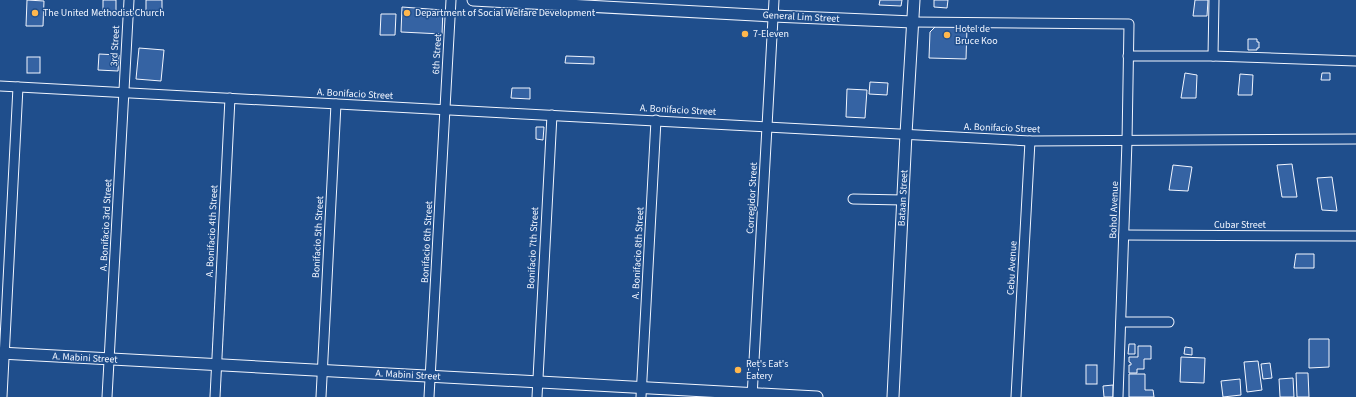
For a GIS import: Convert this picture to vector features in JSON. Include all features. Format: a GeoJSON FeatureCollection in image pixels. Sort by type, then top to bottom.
{"type":"FeatureCollection","features":[{"type":"Feature","properties":{"kind":"street","name":"3rd Street"},"geometry":{"type":"LineString","coordinates":[[124,93],[129,0]]}},
{"type":"Feature","properties":{"kind":"street","name":"6th Street"},"geometry":{"type":"LineString","coordinates":[[445,109],[451,0]]}},
{"type":"Feature","properties":{"kind":"street","name":"General Lim Street"},"geometry":{"type":"LineString","coordinates":[[473,0],[568,2],[773,16],[913,22],[1129,24]]}},
{"type":"Feature","properties":{"kind":"street","name":"Corregidor Street"},"geometry":{"type":"LineString","coordinates":[[752,395],[774,0]]}},
{"type":"Feature","properties":{"kind":"street","name":"Bataan Street"},"geometry":{"type":"LineString","coordinates":[[893,397],[914,0]]}},
{"type":"Feature","properties":{"kind":"street"},"geometry":{"type":"LineString","coordinates":[[1213,56],[1214,0]]}},
{"type":"Feature","properties":{"kind":"street","name":"Bohol Avenue"},"geometry":{"type":"LineString","coordinates":[[1118,397],[1127,141],[1129,24]]}},
{"type":"Feature","properties":{"kind":"street"},"geometry":{"type":"LineString","coordinates":[[1128,56],[1213,56],[1356,61]]}},
{"type":"Feature","properties":{"kind":"street","name":"A. Bonifacio Street"},"geometry":{"type":"LineString","coordinates":[[0,86],[1030,141],[1356,139]]}},
{"type":"Feature","properties":{"kind":"street"},"geometry":{"type":"LineString","coordinates":[[2,397],[2,353],[18,87]]}},
{"type":"Feature","properties":{"kind":"street","name":"A. Bonifacio 3rd Street"},"geometry":{"type":"LineString","coordinates":[[107,397],[124,93]]}},
{"type":"Feature","properties":{"kind":"street","name":"A. Bonifacio 4th Street"},"geometry":{"type":"LineString","coordinates":[[215,397],[230,98]]}},
{"type":"Feature","properties":{"kind":"street","name":"Bonifacio 5th Street"},"geometry":{"type":"LineString","coordinates":[[321,397],[336,104]]}},
{"type":"Feature","properties":{"kind":"street","name":"Bonifacio 6th Street"},"geometry":{"type":"LineString","coordinates":[[429,397],[445,109]]}},
{"type":"Feature","properties":{"kind":"street","name":"Bonifacio 7th Street"},"geometry":{"type":"LineString","coordinates":[[537,397],[552,115]]}},
{"type":"Feature","properties":{"kind":"street","name":"A. Bonifacio 8th Street"},"geometry":{"type":"LineString","coordinates":[[642,392],[656,120]]}},
{"type":"Feature","properties":{"kind":"street","name":"Cebu Avenue"},"geometry":{"type":"LineString","coordinates":[[1016,397],[1030,141]]}},
{"type":"Feature","properties":{"kind":"street"},"geometry":{"type":"LineString","coordinates":[[853,199],[903,200]]}},
{"type":"Feature","properties":{"kind":"street","name":"Cubar Street"},"geometry":{"type":"LineString","coordinates":[[1124,235],[1356,236]]}},
{"type":"Feature","properties":{"kind":"street"},"geometry":{"type":"LineString","coordinates":[[1121,322],[1169,322]]}},
{"type":"Feature","properties":{"kind":"street","name":"A. Mabini Street"},"geometry":{"type":"LineString","coordinates":[[2,353],[537,382],[642,392],[817,397]]}},
{"type":"Feature","properties":{"kind":"building","name":"The United Methodist Church"},"geometry":{"type":"Polygon","coordinates":[[[27,0],[44,1],[43,26],[26,26],[27,0]]]}},
{"type":"Feature","properties":{"kind":"building"},"geometry":{"type":"Polygon","coordinates":[[[103,0],[116,0],[116,14],[103,14],[103,0]]]}},
{"type":"Feature","properties":{"kind":"building"},"geometry":{"type":"Polygon","coordinates":[[[146,0],[162,0],[162,11],[146,11],[146,0]]]}},
{"type":"Feature","properties":{"kind":"building"},"geometry":{"type":"Polygon","coordinates":[[[880,0],[902,0],[901,6],[879,5],[880,0]]]}},
{"type":"Feature","properties":{"kind":"building"},"geometry":{"type":"Polygon","coordinates":[[[934,0],[948,0],[947,8],[934,7],[934,0]]]}},
{"type":"Feature","properties":{"kind":"building"},"geometry":{"type":"Polygon","coordinates":[[[1195,0],[1208,0],[1207,16],[1193,16],[1195,0]]]}},
{"type":"Feature","properties":{"kind":"building"},"geometry":{"type":"Polygon","coordinates":[[[402,7],[443,10],[442,34],[401,32],[402,7]]]}},
{"type":"Feature","properties":{"kind":"building"},"geometry":{"type":"Polygon","coordinates":[[[381,14],[396,14],[395,35],[380,35],[381,14]]]}},
{"type":"Feature","properties":{"kind":"building"},"geometry":{"type":"Polygon","coordinates":[[[936,26],[967,27],[966,59],[929,58],[930,32],[936,26]]]}},
{"type":"Feature","properties":{"kind":"building"},"geometry":{"type":"Polygon","coordinates":[[[1248,39],[1257,39],[1257,42],[1259,42],[1259,48],[1257,48],[1257,50],[1248,50],[1248,39]]]}},
{"type":"Feature","properties":{"kind":"building"},"geometry":{"type":"Polygon","coordinates":[[[139,48],[164,50],[161,81],[136,79],[139,48]]]}},
{"type":"Feature","properties":{"kind":"building"},"geometry":{"type":"Polygon","coordinates":[[[99,54],[119,55],[118,71],[98,70],[99,54]]]}},
{"type":"Feature","properties":{"kind":"building"},"geometry":{"type":"Polygon","coordinates":[[[566,56],[594,57],[594,64],[565,63],[566,56]]]}},
{"type":"Feature","properties":{"kind":"building"},"geometry":{"type":"Polygon","coordinates":[[[27,57],[40,57],[40,73],[27,73],[27,57]]]}},
{"type":"Feature","properties":{"kind":"building"},"geometry":{"type":"Polygon","coordinates":[[[1185,73],[1197,75],[1196,98],[1181,98],[1185,73]]]}},
{"type":"Feature","properties":{"kind":"building"},"geometry":{"type":"Polygon","coordinates":[[[1322,73],[1330,73],[1330,80],[1321,80],[1322,73]]]}},
{"type":"Feature","properties":{"kind":"building"},"geometry":{"type":"Polygon","coordinates":[[[1240,74],[1253,75],[1252,95],[1238,95],[1240,74]]]}},
{"type":"Feature","properties":{"kind":"building"},"geometry":{"type":"Polygon","coordinates":[[[870,82],[888,83],[887,95],[869,94],[870,82]]]}},
{"type":"Feature","properties":{"kind":"building"},"geometry":{"type":"Polygon","coordinates":[[[512,88],[530,88],[530,99],[511,98],[512,88]]]}},
{"type":"Feature","properties":{"kind":"building"},"geometry":{"type":"Polygon","coordinates":[[[847,89],[867,90],[865,118],[846,117],[847,89]]]}},
{"type":"Feature","properties":{"kind":"building"},"geometry":{"type":"Polygon","coordinates":[[[536,127],[544,127],[543,140],[536,139],[536,127]]]}},
{"type":"Feature","properties":{"kind":"building"},"geometry":{"type":"Polygon","coordinates":[[[1292,164],[1297,197],[1282,197],[1277,165],[1292,164]]]}},
{"type":"Feature","properties":{"kind":"building"},"geometry":{"type":"Polygon","coordinates":[[[1173,165],[1192,167],[1188,191],[1169,190],[1173,165]]]}},
{"type":"Feature","properties":{"kind":"building"},"geometry":{"type":"Polygon","coordinates":[[[1332,177],[1337,211],[1322,210],[1317,178],[1332,177]]]}},
{"type":"Feature","properties":{"kind":"building"},"geometry":{"type":"Polygon","coordinates":[[[1296,254],[1314,254],[1314,268],[1294,268],[1296,254]]]}},
{"type":"Feature","properties":{"kind":"building"},"geometry":{"type":"Polygon","coordinates":[[[1309,339],[1329,339],[1329,367],[1309,368],[1309,339]]]}},
{"type":"Feature","properties":{"kind":"building"},"geometry":{"type":"Polygon","coordinates":[[[1129,344],[1135,344],[1135,354],[1128,354],[1129,344]]]}},
{"type":"Feature","properties":{"kind":"building"},"geometry":{"type":"Polygon","coordinates":[[[1138,346],[1151,346],[1151,359],[1144,359],[1144,369],[1137,369],[1137,373],[1129,373],[1129,365],[1131,365],[1131,363],[1129,362],[1129,357],[1138,357],[1138,346]]]}},
{"type":"Feature","properties":{"kind":"building"},"geometry":{"type":"Polygon","coordinates":[[[1185,347],[1192,348],[1192,355],[1184,354],[1185,347]]]}},
{"type":"Feature","properties":{"kind":"building"},"geometry":{"type":"Polygon","coordinates":[[[1181,357],[1205,358],[1204,383],[1180,382],[1181,357]]]}},
{"type":"Feature","properties":{"kind":"building"},"geometry":{"type":"Polygon","coordinates":[[[1258,361],[1262,390],[1247,392],[1244,362],[1258,361]]]}},
{"type":"Feature","properties":{"kind":"building"},"geometry":{"type":"Polygon","coordinates":[[[1270,363],[1272,378],[1263,379],[1261,364],[1270,363]]]}},
{"type":"Feature","properties":{"kind":"building"},"geometry":{"type":"Polygon","coordinates":[[[1086,365],[1097,365],[1097,384],[1086,384],[1086,365]]]}},
{"type":"Feature","properties":{"kind":"building"},"geometry":{"type":"Polygon","coordinates":[[[1296,373],[1308,373],[1309,397],[1297,397],[1296,373]]]}},
{"type":"Feature","properties":{"kind":"building"},"geometry":{"type":"Polygon","coordinates":[[[1129,374],[1145,374],[1145,390],[1153,390],[1154,397],[1129,397],[1129,374]]]}},
{"type":"Feature","properties":{"kind":"building"},"geometry":{"type":"Polygon","coordinates":[[[1293,378],[1294,397],[1280,397],[1279,379],[1293,378]]]}},
{"type":"Feature","properties":{"kind":"building"},"geometry":{"type":"Polygon","coordinates":[[[1240,379],[1241,395],[1223,397],[1221,381],[1240,379]]]}},
{"type":"Feature","properties":{"kind":"building"},"geometry":{"type":"Polygon","coordinates":[[[1113,385],[1113,397],[1104,397],[1103,386],[1113,385]]]}},
{"type":"Feature","properties":{"kind":"place","name":"The United Methodist Church"},"geometry":{"type":"Point","coordinates":[35,13]}},
{"type":"Feature","properties":{"kind":"place","name":"Department of Social Welfare Development"},"geometry":{"type":"Point","coordinates":[407,13]}},
{"type":"Feature","properties":{"kind":"place","name":"7-Eleven"},"geometry":{"type":"Point","coordinates":[745,34]}},
{"type":"Feature","properties":{"kind":"place","name":"Hotel de Bruce Koo"},"geometry":{"type":"Point","coordinates":[947,35]}},
{"type":"Feature","properties":{"kind":"place","name":"Ret's Eat's Eatery"},"geometry":{"type":"Point","coordinates":[738,370]}}]}
